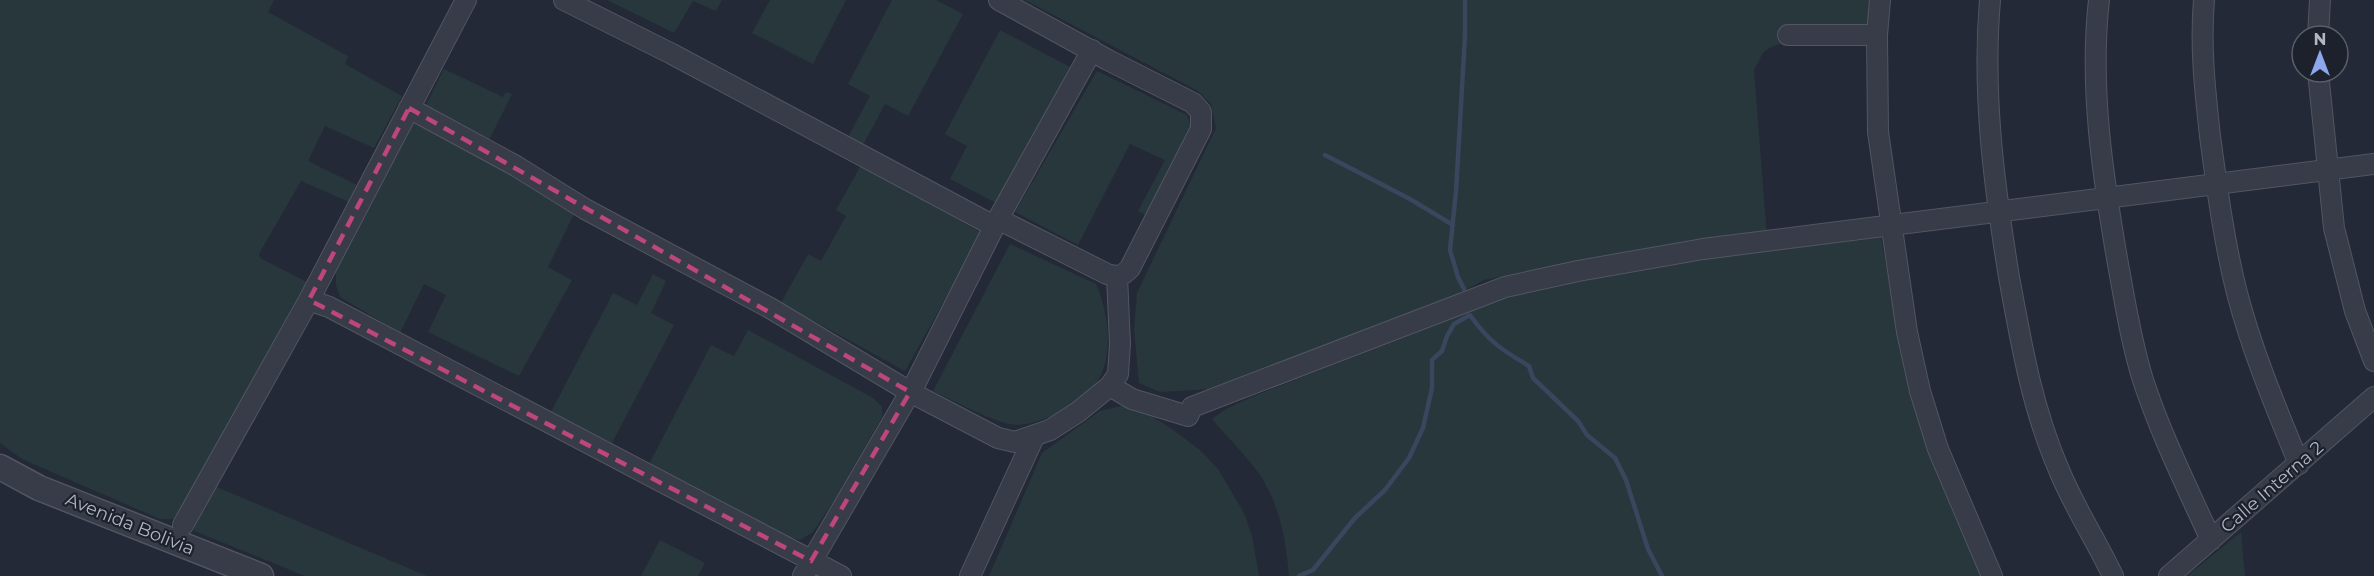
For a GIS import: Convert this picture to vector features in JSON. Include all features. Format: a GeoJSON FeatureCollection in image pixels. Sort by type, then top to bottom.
{"type":"FeatureCollection","features":[{"type":"Feature","properties":{"kind":"street"},"geometry":{"type":"LineString","coordinates":[[183,525],[309,300],[466,0]]}},
{"type":"Feature","properties":{"kind":"street"},"geometry":{"type":"LineString","coordinates":[[564,0],[996,223],[1117,276],[1124,275],[1130,268],[1200,129],[1200,112],[1186,99],[999,0]]}},
{"type":"Feature","properties":{"kind":"street"},"geometry":{"type":"LineString","coordinates":[[1880,0],[1877,35],[1878,132],[1907,332],[1920,391],[1938,449],[1992,576]]}},
{"type":"Feature","properties":{"kind":"street"},"geometry":{"type":"LineString","coordinates":[[1990,0],[1987,37],[1988,125],[1998,212],[2022,350],[2037,411],[2059,471],[2113,576]]}},
{"type":"Feature","properties":{"kind":"street"},"geometry":{"type":"LineString","coordinates":[[2099,0],[2096,85],[2107,198],[2126,306],[2143,379],[2169,447],[2211,540]]}},
{"type":"Feature","properties":{"kind":"street"},"geometry":{"type":"LineString","coordinates":[[2204,0],[2203,74],[2216,184],[2237,293],[2271,397],[2299,464]]}},
{"type":"Feature","properties":{"kind":"street"},"geometry":{"type":"LineString","coordinates":[[2319,24],[2320,0]]}},
{"type":"Feature","properties":{"kind":"street"},"geometry":{"type":"LineString","coordinates":[[1788,34],[1877,35]]}},
{"type":"Feature","properties":{"kind":"street"},"geometry":{"type":"LineString","coordinates":[[807,569],[910,392],[996,223],[1092,50]]}},
{"type":"Feature","properties":{"kind":"street"},"geometry":{"type":"LineString","coordinates":[[2319,84],[2326,170],[2336,238],[2355,311],[2374,361]]}},
{"type":"Feature","properties":{"kind":"street"},"geometry":{"type":"LineString","coordinates":[[410,108],[516,166],[585,209],[770,308],[910,392],[998,438],[1015,442],[1050,430],[1078,412],[1110,386],[1118,374],[1120,344],[1117,276]]}},
{"type":"Feature","properties":{"kind":"street"},"geometry":{"type":"LineString","coordinates":[[1110,386],[1132,399],[1188,416],[1192,407],[1505,287],[1578,271],[1703,249],[2374,164]]}},
{"type":"Feature","properties":{"kind":"street"},"geometry":{"type":"LineString","coordinates":[[309,300],[329,307],[807,569],[841,576]]}},
{"type":"Feature","properties":{"kind":"street","name":"Calle Interna 2"},"geometry":{"type":"LineString","coordinates":[[2169,576],[2374,397]]}},
{"type":"Feature","properties":{"kind":"street"},"geometry":{"type":"LineString","coordinates":[[970,576],[1034,437]]}},
{"type":"Feature","properties":{"kind":"street","name":"Avenida Bolivia"},"geometry":{"type":"LineString","coordinates":[[0,468],[39,488],[261,576]]}},
{"type":"Feature","properties":{"kind":"highlighted area"},"geometry":{"type":"Polygon","coordinates":[[[409,108],[910,392],[811,561],[309,300],[409,108]]]}},
{"type":"Feature","properties":{"kind":"shaded area"},"geometry":{"type":"Polygon","coordinates":[[[0,0],[274,0],[268,12],[348,56],[345,64],[402,96],[374,148],[325,126],[308,161],[357,185],[349,202],[301,181],[259,254],[260,258],[309,283],[176,519],[160,519],[22,459],[0,443],[0,0]]]}},
{"type":"Feature","properties":{"kind":"shaded area"},"geometry":{"type":"Polygon","coordinates":[[[607,0],[722,0],[716,11],[693,1],[674,33],[607,0]]]}},
{"type":"Feature","properties":{"kind":"shaded area"},"geometry":{"type":"Polygon","coordinates":[[[770,0],[846,0],[813,64],[752,33],[770,0]]]}},
{"type":"Feature","properties":{"kind":"shaded area"},"geometry":{"type":"Polygon","coordinates":[[[892,0],[936,0],[963,14],[908,116],[885,104],[863,145],[848,137],[870,96],[848,84],[892,0]]]}},
{"type":"Feature","properties":{"kind":"shaded area"},"geometry":{"type":"Polygon","coordinates":[[[1025,0],[1871,0],[1866,46],[1812,41],[1783,43],[1763,53],[1754,70],[1767,237],[1560,265],[1484,280],[1449,299],[1211,389],[1160,392],[1139,383],[1134,329],[1137,293],[1216,128],[1211,104],[1198,91],[1025,0]]]}},
{"type":"Feature","properties":{"kind":"shaded area"},"geometry":{"type":"Polygon","coordinates":[[[1000,30],[1070,67],[998,204],[950,179],[967,146],[945,134],[1000,30]]]}},
{"type":"Feature","properties":{"kind":"shaded area"},"geometry":{"type":"Polygon","coordinates":[[[444,69],[503,97],[506,92],[512,94],[489,140],[424,109],[444,69]]]}},
{"type":"Feature","properties":{"kind":"shaded area"},"geometry":{"type":"Polygon","coordinates":[[[1097,71],[1187,115],[1192,130],[1149,216],[1138,211],[1165,160],[1130,144],[1078,245],[1015,212],[1097,71]]]}},
{"type":"Feature","properties":{"kind":"shaded area"},"geometry":{"type":"Polygon","coordinates":[[[424,120],[575,212],[548,267],[572,280],[519,376],[428,332],[446,295],[424,284],[400,333],[340,297],[336,285],[336,268],[410,126],[416,121],[424,120]]]}},
{"type":"Feature","properties":{"kind":"shaded area"},"geometry":{"type":"Polygon","coordinates":[[[861,165],[982,233],[905,371],[781,303],[808,254],[821,261],[846,216],[836,210],[861,165]]]}},
{"type":"Feature","properties":{"kind":"shaded area"},"geometry":{"type":"Polygon","coordinates":[[[1881,238],[1905,360],[1923,432],[1935,469],[1982,576],[1289,576],[1281,524],[1273,499],[1249,460],[1212,419],[1226,409],[1254,396],[1510,294],[1696,258],[1881,238]]]}},
{"type":"Feature","properties":{"kind":"shaded area"},"geometry":{"type":"Polygon","coordinates":[[[1010,244],[1096,284],[1105,312],[1108,343],[1102,372],[1096,385],[1086,396],[1053,416],[1021,425],[991,418],[933,391],[1010,244]]]}},
{"type":"Feature","properties":{"kind":"shaded area"},"geometry":{"type":"Polygon","coordinates":[[[653,274],[666,281],[651,313],[674,325],[612,443],[551,412],[613,293],[637,305],[653,274]]]}},
{"type":"Feature","properties":{"kind":"shaded area"},"geometry":{"type":"Polygon","coordinates":[[[748,330],[873,398],[882,407],[882,417],[835,499],[813,532],[800,540],[789,537],[648,466],[711,345],[734,356],[748,330]]]}},
{"type":"Feature","properties":{"kind":"shaded area"},"geometry":{"type":"Polygon","coordinates":[[[1121,406],[1145,412],[1172,429],[1201,451],[1218,469],[1244,513],[1252,536],[1259,576],[989,576],[1042,453],[1100,411],[1121,406]]]}},
{"type":"Feature","properties":{"kind":"shaded area"},"geometry":{"type":"Polygon","coordinates":[[[212,485],[427,576],[305,576],[194,531],[194,520],[212,485]]]}},
{"type":"Feature","properties":{"kind":"shaded area"},"geometry":{"type":"Polygon","coordinates":[[[2241,532],[2245,576],[2187,576],[2241,532]]]}},
{"type":"Feature","properties":{"kind":"shaded area"},"geometry":{"type":"Polygon","coordinates":[[[660,540],[705,563],[698,576],[641,576],[660,540]]]}},
{"type":"Feature","properties":{"kind":"waterway"},"geometry":{"type":"LineString","coordinates":[[1464,289],[1450,250],[1456,191],[1465,0]]}},
{"type":"Feature","properties":{"kind":"waterway"},"geometry":{"type":"LineString","coordinates":[[1325,155],[1410,199],[1453,225]]}},
{"type":"Feature","properties":{"kind":"waterway"},"geometry":{"type":"LineString","coordinates":[[1299,576],[1313,570],[1355,518],[1385,490],[1409,458],[1423,428],[1432,388],[1432,360],[1442,351],[1454,324],[1470,315],[1496,345],[1529,366],[1533,378],[1578,421],[1587,435],[1615,458],[1626,480],[1648,549],[1662,576]]}}]}
